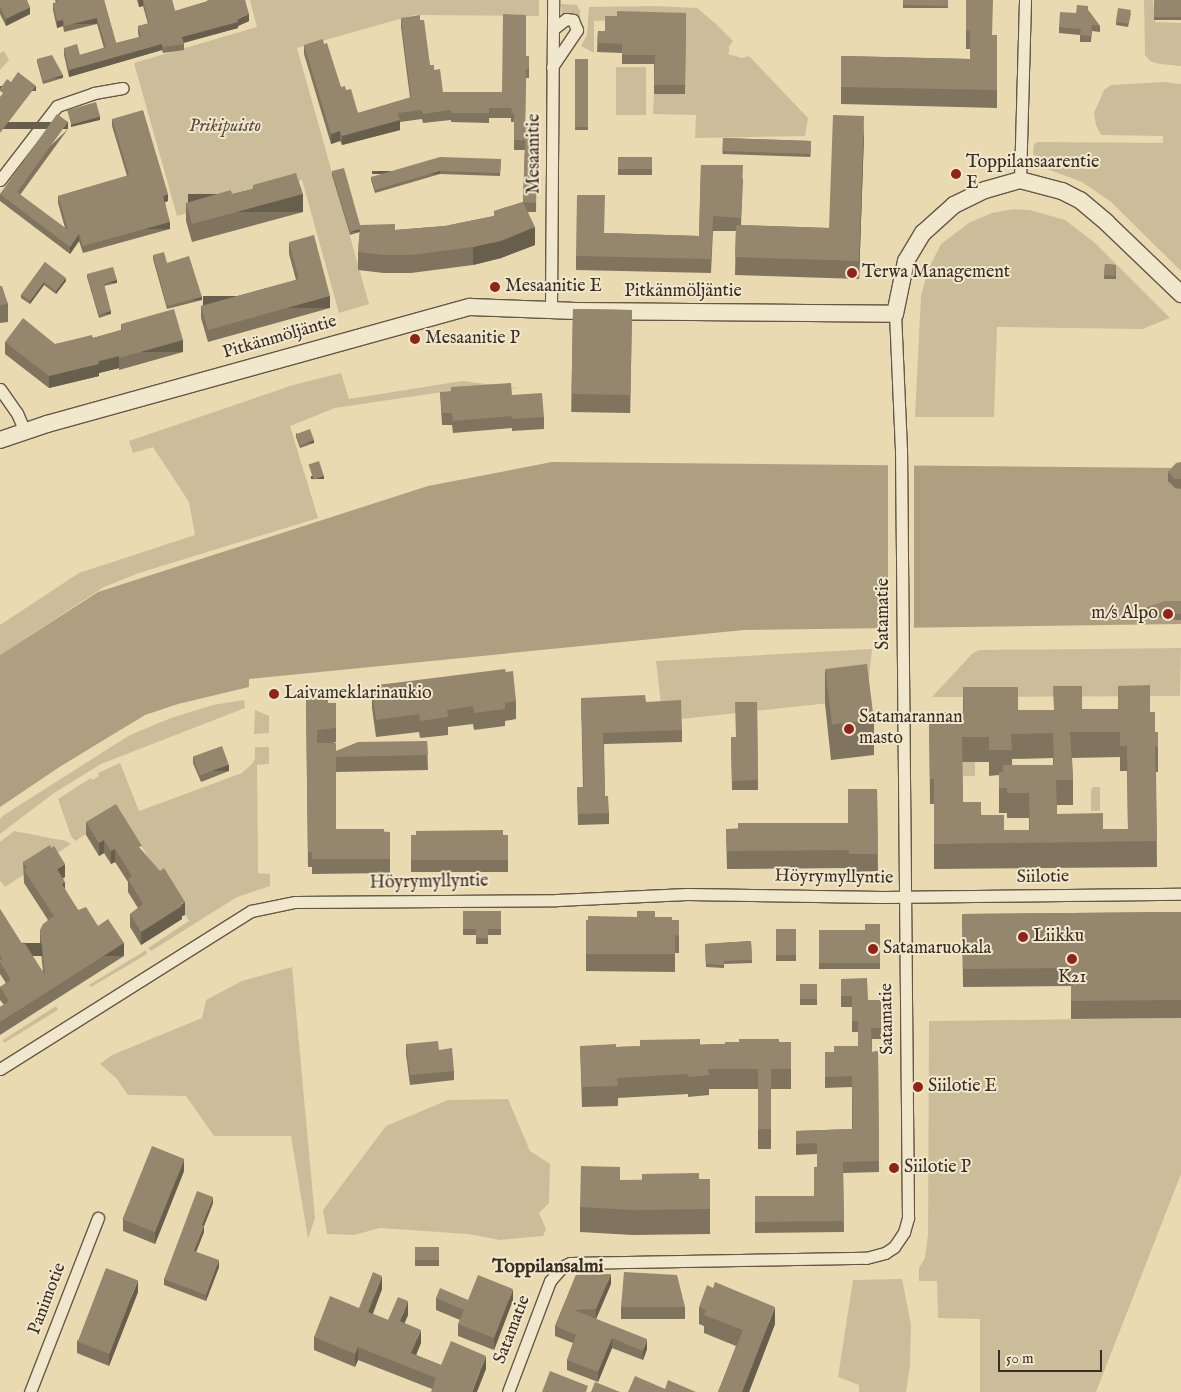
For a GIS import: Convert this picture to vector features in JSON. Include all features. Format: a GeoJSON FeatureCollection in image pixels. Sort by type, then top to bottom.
{"type":"FeatureCollection","features":[{"type":"Feature","properties":{"kind":"street","name":"Mesaanitie"},"geometry":{"type":"LineString","coordinates":[[551,309],[553,0]]}},
{"type":"Feature","properties":{"kind":"street"},"geometry":{"type":"LineString","coordinates":[[1020,180],[1025,0]]}},
{"type":"Feature","properties":{"kind":"street"},"geometry":{"type":"LineString","coordinates":[[552,67],[577,30],[572,20],[566,19],[553,29]]}},
{"type":"Feature","properties":{"kind":"street"},"geometry":{"type":"LineString","coordinates":[[0,180],[57,106],[94,93],[123,88]]}},
{"type":"Feature","properties":{"kind":"street"},"geometry":{"type":"LineString","coordinates":[[895,314],[906,261],[922,234],[954,205],[985,190],[1020,180],[1062,191],[1080,200],[1107,222],[1181,294]]}},
{"type":"Feature","properties":{"kind":"street","name":"Pitkänmöljäntie"},"geometry":{"type":"LineString","coordinates":[[0,440],[57,421],[470,307],[576,311],[895,314]]}},
{"type":"Feature","properties":{"kind":"street","name":"Satamatie"},"geometry":{"type":"LineString","coordinates":[[508,1392],[550,1281],[562,1267],[570,1263],[866,1258],[885,1253],[900,1240],[908,1218],[901,450],[895,314]]}},
{"type":"Feature","properties":{"kind":"street"},"geometry":{"type":"LineString","coordinates":[[0,389],[17,413],[25,432]]}},
{"type":"Feature","properties":{"kind":"street","name":"Höyrymyllyntie"},"geometry":{"type":"LineString","coordinates":[[0,1069],[251,910],[276,905],[295,902],[556,900],[687,894],[905,897]]}},
{"type":"Feature","properties":{"kind":"street","name":"Siilotie"},"geometry":{"type":"LineString","coordinates":[[905,897],[1181,894]]}},
{"type":"Feature","properties":{"kind":"street","name":"Panimotie"},"geometry":{"type":"LineString","coordinates":[[30,1392],[98,1218]]}},
{"type":"Feature","properties":{"kind":"green space","name":"Prikipuisto"},"geometry":{"type":"Polygon","coordinates":[[[250,0],[539,0],[539,16],[414,15],[297,48],[369,304],[339,313],[302,180],[177,216],[134,63],[257,27],[250,0]]]}},
{"type":"Feature","properties":{"kind":"green space"},"geometry":{"type":"Polygon","coordinates":[[[1144,0],[1153,0],[1155,22],[1181,23],[1181,66],[1150,61],[1145,55],[1144,0]]]}},
{"type":"Feature","properties":{"kind":"green space"},"geometry":{"type":"Polygon","coordinates":[[[561,4],[577,5],[580,11],[580,23],[574,16],[562,15],[561,4]]]}},
{"type":"Feature","properties":{"kind":"green space"},"geometry":{"type":"Polygon","coordinates":[[[655,6],[697,8],[716,24],[733,41],[728,48],[730,49],[728,54],[742,58],[749,56],[808,118],[805,136],[695,138],[696,115],[653,114],[654,94],[685,94],[617,20],[594,21],[594,53],[581,46],[587,35],[589,7],[655,6]]]}},
{"type":"Feature","properties":{"kind":"green space"},"geometry":{"type":"Polygon","coordinates":[[[4,51],[9,60],[0,70],[0,53],[4,51]]]}},
{"type":"Feature","properties":{"kind":"green space"},"geometry":{"type":"Polygon","coordinates":[[[616,67],[646,67],[646,115],[616,115],[616,67]]]}},
{"type":"Feature","properties":{"kind":"green space"},"geometry":{"type":"Polygon","coordinates":[[[1164,82],[1181,84],[1181,271],[1111,202],[1082,182],[1047,169],[1033,154],[1034,144],[1038,142],[1163,143],[1163,136],[1101,135],[1096,125],[1094,113],[1104,90],[1111,85],[1164,82]]]}},
{"type":"Feature","properties":{"kind":"green space"},"geometry":{"type":"Polygon","coordinates":[[[1014,209],[1030,210],[1065,220],[1095,243],[1170,318],[1142,329],[997,327],[994,417],[915,417],[921,296],[928,270],[941,244],[969,223],[992,213],[1014,209]]]}},
{"type":"Feature","properties":{"kind":"green space"},"geometry":{"type":"Polygon","coordinates":[[[341,373],[349,399],[462,381],[519,388],[449,391],[335,408],[290,426],[318,518],[139,573],[104,587],[0,655],[0,625],[79,573],[195,535],[189,502],[153,447],[133,453],[129,441],[293,385],[341,373]]]}},
{"type":"Feature","properties":{"kind":"green space"},"geometry":{"type":"Polygon","coordinates":[[[1181,648],[1180,696],[932,697],[972,654],[979,650],[1181,648]]]}},
{"type":"Feature","properties":{"kind":"green space"},"geometry":{"type":"Polygon","coordinates":[[[872,649],[867,699],[663,721],[656,661],[872,649]]]}},
{"type":"Feature","properties":{"kind":"green space"},"geometry":{"type":"Polygon","coordinates":[[[244,700],[245,708],[101,764],[54,793],[0,834],[0,819],[4,815],[130,735],[171,718],[213,705],[244,700]]]}},
{"type":"Feature","properties":{"kind":"green space"},"geometry":{"type":"Polygon","coordinates":[[[255,710],[269,716],[269,733],[254,734],[255,710]]]}},
{"type":"Feature","properties":{"kind":"green space"},"geometry":{"type":"Polygon","coordinates":[[[255,747],[269,747],[269,764],[257,765],[258,873],[270,874],[270,886],[237,897],[151,951],[148,948],[189,921],[120,813],[75,841],[71,836],[58,799],[91,778],[92,780],[99,776],[98,773],[120,763],[139,811],[242,773],[252,764],[255,758],[255,747]]]}},
{"type":"Feature","properties":{"kind":"green space"},"geometry":{"type":"Polygon","coordinates":[[[958,762],[975,762],[975,776],[958,776],[958,762]]]}},
{"type":"Feature","properties":{"kind":"green space"},"geometry":{"type":"Polygon","coordinates":[[[1093,787],[1100,787],[1100,811],[1091,811],[1091,790],[1093,787]]]}},
{"type":"Feature","properties":{"kind":"green space"},"geometry":{"type":"Polygon","coordinates":[[[14,831],[66,841],[71,844],[5,887],[0,881],[0,842],[14,831]]]}},
{"type":"Feature","properties":{"kind":"green space"},"geometry":{"type":"Polygon","coordinates":[[[146,950],[147,954],[91,987],[89,985],[146,950]]]}},
{"type":"Feature","properties":{"kind":"green space"},"geometry":{"type":"Polygon","coordinates":[[[292,967],[315,1218],[308,1239],[291,1136],[214,1136],[186,1096],[128,1095],[116,1078],[100,1064],[112,1055],[202,1018],[206,1000],[242,981],[292,967]]]}},
{"type":"Feature","properties":{"kind":"green space"},"geometry":{"type":"Polygon","coordinates":[[[56,1006],[58,1010],[4,1043],[3,1040],[56,1006]]]}},
{"type":"Feature","properties":{"kind":"green space"},"geometry":{"type":"Polygon","coordinates":[[[1181,1018],[1181,1174],[1096,1392],[980,1392],[980,1319],[938,1318],[937,1281],[919,1281],[919,1268],[925,1258],[928,1234],[929,1021],[1181,1018]]]}},
{"type":"Feature","properties":{"kind":"green space"},"geometry":{"type":"Polygon","coordinates":[[[508,1099],[530,1151],[550,1164],[549,1203],[539,1213],[546,1229],[543,1236],[500,1240],[468,1234],[380,1228],[354,1235],[327,1234],[323,1210],[386,1126],[448,1100],[508,1099]]]}},
{"type":"Feature","properties":{"kind":"green space"},"geometry":{"type":"Polygon","coordinates":[[[902,1279],[911,1325],[910,1366],[906,1392],[859,1392],[859,1385],[838,1377],[853,1280],[902,1279]]]}},
{"type":"Feature","properties":{"kind":"shaded area"},"geometry":{"type":"Polygon","coordinates":[[[552,462],[1181,468],[1181,624],[744,630],[249,679],[249,687],[178,704],[145,715],[61,766],[0,807],[0,655],[98,592],[428,486],[552,462]]]}},
{"type":"Feature","properties":{"kind":"pier"},"geometry":{"type":"Polygon","coordinates":[[[888,463],[914,463],[914,631],[888,631],[888,463]]]}},
{"type":"Feature","properties":{"kind":"pier"},"geometry":{"type":"Polygon","coordinates":[[[1181,626],[949,630],[949,629],[1181,626]]]}},
{"type":"Feature","properties":{"kind":"building"},"geometry":{"type":"Polygon","coordinates":[[[0,0],[27,0],[30,7],[6,19],[0,7],[0,0]]]}},
{"type":"Feature","properties":{"kind":"building"},"geometry":{"type":"Polygon","coordinates":[[[57,0],[104,0],[116,43],[141,37],[138,26],[149,23],[143,0],[172,0],[175,11],[209,0],[245,0],[249,14],[237,20],[238,22],[182,37],[184,44],[163,47],[162,44],[69,70],[64,48],[77,44],[80,55],[106,47],[97,18],[64,26],[63,20],[57,21],[53,3],[58,2],[57,0]]]}},
{"type":"Feature","properties":{"kind":"building"},"geometry":{"type":"Polygon","coordinates":[[[903,0],[948,0],[948,6],[903,5],[903,0]]]}},
{"type":"Feature","properties":{"kind":"building"},"geometry":{"type":"Polygon","coordinates":[[[966,0],[993,0],[992,35],[997,35],[997,90],[841,87],[841,56],[970,59],[970,31],[966,31],[966,0]]]}},
{"type":"Feature","properties":{"kind":"building"},"geometry":{"type":"Polygon","coordinates":[[[1154,0],[1181,0],[1181,17],[1154,17],[1154,0]]]}},
{"type":"Feature","properties":{"kind":"building"},"geometry":{"type":"Polygon","coordinates":[[[1077,5],[1088,6],[1088,10],[1100,26],[1092,25],[1091,36],[1080,35],[1081,29],[1059,27],[1060,12],[1076,13],[1077,5]]]}},
{"type":"Feature","properties":{"kind":"building"},"geometry":{"type":"Polygon","coordinates":[[[1118,8],[1131,10],[1129,24],[1116,22],[1118,8]]]}},
{"type":"Feature","properties":{"kind":"building"},"geometry":{"type":"Polygon","coordinates":[[[617,11],[686,13],[685,85],[654,85],[655,55],[622,55],[622,44],[597,43],[598,31],[605,31],[605,16],[617,16],[617,11]]]}},
{"type":"Feature","properties":{"kind":"building"},"geometry":{"type":"Polygon","coordinates":[[[503,14],[526,15],[526,56],[529,56],[529,69],[526,69],[525,127],[537,127],[536,203],[523,202],[525,140],[514,140],[514,113],[511,113],[512,108],[489,108],[489,113],[451,113],[451,110],[423,114],[422,110],[398,113],[400,120],[342,136],[340,131],[331,134],[304,45],[323,39],[324,44],[327,43],[341,87],[345,86],[346,90],[351,89],[358,113],[411,97],[401,18],[420,15],[420,20],[424,20],[430,65],[434,65],[434,70],[440,69],[443,92],[502,92],[503,14]]]}},
{"type":"Feature","properties":{"kind":"building"},"geometry":{"type":"Polygon","coordinates":[[[52,55],[63,75],[43,81],[37,59],[52,55]]]}},
{"type":"Feature","properties":{"kind":"building"},"geometry":{"type":"Polygon","coordinates":[[[575,59],[588,59],[588,127],[575,127],[575,59]]]}},
{"type":"Feature","properties":{"kind":"building"},"geometry":{"type":"Polygon","coordinates":[[[18,72],[36,86],[0,133],[0,97],[3,93],[0,89],[7,79],[11,82],[18,72]]]}},
{"type":"Feature","properties":{"kind":"building"},"geometry":{"type":"Polygon","coordinates":[[[96,102],[100,116],[71,125],[67,110],[96,102]]]}},
{"type":"Feature","properties":{"kind":"building"},"geometry":{"type":"Polygon","coordinates":[[[143,110],[168,194],[163,196],[170,222],[83,246],[79,234],[70,247],[0,194],[57,114],[68,122],[17,192],[68,230],[58,196],[129,175],[112,119],[143,110]]]}},
{"type":"Feature","properties":{"kind":"building"},"geometry":{"type":"Polygon","coordinates":[[[833,115],[864,116],[859,261],[735,257],[736,225],[829,228],[833,115]]]}},
{"type":"Feature","properties":{"kind":"building"},"geometry":{"type":"Polygon","coordinates":[[[723,138],[811,141],[810,154],[723,151],[723,138]]]}},
{"type":"Feature","properties":{"kind":"building"},"geometry":{"type":"Polygon","coordinates":[[[440,157],[501,159],[500,173],[440,171],[375,190],[371,177],[440,157]]]}},
{"type":"Feature","properties":{"kind":"building"},"geometry":{"type":"Polygon","coordinates":[[[618,157],[652,157],[652,169],[618,169],[618,157]]]}},
{"type":"Feature","properties":{"kind":"building"},"geometry":{"type":"Polygon","coordinates":[[[701,165],[743,165],[741,218],[713,216],[711,259],[576,256],[577,195],[605,195],[604,233],[699,236],[701,165]]]}},
{"type":"Feature","properties":{"kind":"building"},"geometry":{"type":"Polygon","coordinates":[[[344,168],[360,225],[360,229],[350,232],[332,171],[344,168]]]}},
{"type":"Feature","properties":{"kind":"building"},"geometry":{"type":"Polygon","coordinates":[[[296,173],[303,194],[192,224],[186,203],[231,190],[232,194],[254,189],[253,185],[296,173]]]}},
{"type":"Feature","properties":{"kind":"building"},"geometry":{"type":"Polygon","coordinates":[[[523,202],[535,227],[501,241],[473,247],[411,255],[384,255],[358,252],[360,225],[395,224],[395,230],[445,226],[494,216],[494,211],[523,202]]]}},
{"type":"Feature","properties":{"kind":"building"},"geometry":{"type":"Polygon","coordinates":[[[314,235],[330,296],[208,330],[201,306],[299,279],[289,242],[314,235]]]}},
{"type":"Feature","properties":{"kind":"building"},"geometry":{"type":"Polygon","coordinates":[[[164,252],[167,263],[189,256],[202,297],[167,306],[153,255],[164,252]]]}},
{"type":"Feature","properties":{"kind":"building"},"geometry":{"type":"Polygon","coordinates":[[[45,262],[66,278],[56,291],[44,282],[30,301],[21,295],[45,262]]]}},
{"type":"Feature","properties":{"kind":"building"},"geometry":{"type":"Polygon","coordinates":[[[1105,264],[1116,265],[1115,276],[1104,275],[1105,264]]]}},
{"type":"Feature","properties":{"kind":"building"},"geometry":{"type":"Polygon","coordinates":[[[113,267],[117,280],[104,284],[111,311],[99,315],[87,274],[113,267]]]}},
{"type":"Feature","properties":{"kind":"building"},"geometry":{"type":"Polygon","coordinates":[[[0,286],[2,286],[8,304],[0,305],[0,286]]]}},
{"type":"Feature","properties":{"kind":"building"},"geometry":{"type":"Polygon","coordinates":[[[174,309],[183,340],[119,358],[119,356],[98,361],[99,364],[49,376],[5,342],[23,318],[55,344],[92,335],[93,338],[122,330],[121,324],[174,309]]]}},
{"type":"Feature","properties":{"kind":"building"},"geometry":{"type":"Polygon","coordinates":[[[573,309],[632,310],[631,395],[572,394],[573,309]]]}},
{"type":"Feature","properties":{"kind":"building"},"geometry":{"type":"Polygon","coordinates":[[[511,383],[512,395],[542,393],[544,417],[512,419],[512,416],[453,421],[452,413],[442,413],[440,392],[451,391],[451,387],[511,383]]]}},
{"type":"Feature","properties":{"kind":"building"},"geometry":{"type":"Polygon","coordinates":[[[310,429],[314,440],[300,445],[296,434],[310,429]]]}},
{"type":"Feature","properties":{"kind":"building"},"geometry":{"type":"Polygon","coordinates":[[[319,461],[324,476],[313,480],[309,464],[319,461]]]}},
{"type":"Feature","properties":{"kind":"building"},"geometry":{"type":"Polygon","coordinates":[[[1181,462],[1181,479],[1175,479],[1168,472],[1176,463],[1181,462]]]}},
{"type":"Feature","properties":{"kind":"building"},"geometry":{"type":"Polygon","coordinates":[[[1165,601],[1181,601],[1181,614],[1164,613],[1147,607],[1165,601]]]}},
{"type":"Feature","properties":{"kind":"building"},"geometry":{"type":"Polygon","coordinates":[[[867,664],[874,720],[832,725],[825,669],[867,664]]]}},
{"type":"Feature","properties":{"kind":"building"},"geometry":{"type":"Polygon","coordinates":[[[505,669],[506,672],[513,671],[516,701],[505,703],[505,709],[474,713],[473,706],[447,710],[448,717],[420,721],[419,714],[376,720],[372,690],[379,689],[378,685],[505,669]]]}},
{"type":"Feature","properties":{"kind":"building"},"geometry":{"type":"Polygon","coordinates":[[[1150,685],[1150,712],[1155,712],[1155,732],[1158,732],[1158,747],[1155,747],[1157,841],[934,844],[934,779],[930,779],[929,713],[964,712],[963,687],[1018,687],[1018,710],[1054,710],[1053,686],[1082,686],[1082,709],[1118,709],[1118,686],[1150,685]],[[1070,732],[1073,780],[1056,780],[1057,814],[1103,813],[1103,829],[1128,829],[1127,746],[1120,746],[1120,732],[1070,732]],[[1053,733],[1011,734],[1012,750],[989,750],[989,737],[962,737],[963,802],[981,802],[981,815],[1004,815],[1004,830],[1030,830],[1029,793],[1007,793],[1007,788],[999,788],[999,772],[1003,772],[1003,765],[1054,765],[1053,733]]]}},
{"type":"Feature","properties":{"kind":"building"},"geometry":{"type":"Polygon","coordinates":[[[645,695],[646,702],[681,700],[682,730],[603,733],[605,796],[608,796],[609,813],[578,814],[577,787],[584,787],[581,698],[645,695]]]}},
{"type":"Feature","properties":{"kind":"building"},"geometry":{"type":"Polygon","coordinates":[[[328,697],[328,703],[336,703],[336,728],[317,730],[317,743],[336,743],[336,751],[358,742],[427,741],[428,755],[336,757],[336,829],[384,829],[384,832],[390,832],[390,859],[312,859],[312,852],[308,852],[306,700],[328,697]]]}},
{"type":"Feature","properties":{"kind":"building"},"geometry":{"type":"Polygon","coordinates":[[[735,702],[757,702],[758,780],[732,781],[731,737],[736,737],[735,702]]]}},
{"type":"Feature","properties":{"kind":"building"},"geometry":{"type":"Polygon","coordinates":[[[222,746],[229,765],[200,775],[193,757],[222,746]]]}},
{"type":"Feature","properties":{"kind":"building"},"geometry":{"type":"Polygon","coordinates":[[[848,789],[877,789],[878,854],[849,854],[849,850],[727,851],[726,829],[738,829],[738,823],[848,823],[848,789]]]}},
{"type":"Feature","properties":{"kind":"building"},"geometry":{"type":"Polygon","coordinates":[[[116,804],[142,846],[139,847],[160,871],[164,868],[185,902],[181,904],[182,906],[141,932],[130,914],[143,904],[128,879],[132,876],[115,849],[111,851],[104,840],[99,843],[86,822],[116,804]]]}},
{"type":"Feature","properties":{"kind":"building"},"geometry":{"type":"Polygon","coordinates":[[[503,830],[503,835],[508,835],[508,860],[411,860],[411,835],[416,835],[416,831],[503,830]]]}},
{"type":"Feature","properties":{"kind":"building"},"geometry":{"type":"Polygon","coordinates":[[[50,845],[51,848],[54,846],[65,864],[57,869],[65,882],[62,884],[78,910],[86,907],[98,926],[108,919],[124,943],[0,1022],[0,1007],[9,1001],[0,987],[11,980],[0,962],[2,959],[0,955],[0,909],[22,944],[24,942],[45,975],[40,930],[43,924],[54,916],[24,870],[27,868],[23,862],[50,845]]]}},
{"type":"Feature","properties":{"kind":"building"},"geometry":{"type":"Polygon","coordinates":[[[463,911],[501,911],[501,929],[488,929],[488,938],[476,938],[476,929],[463,929],[463,911]]]}},
{"type":"Feature","properties":{"kind":"building"},"geometry":{"type":"Polygon","coordinates":[[[637,911],[655,911],[655,917],[672,917],[672,920],[679,920],[679,936],[675,935],[675,954],[586,954],[586,920],[588,920],[588,916],[637,917],[637,911]]]}},
{"type":"Feature","properties":{"kind":"building","name":"K21"},"geometry":{"type":"Polygon","coordinates":[[[1181,912],[1181,1000],[1071,1001],[1071,968],[963,969],[962,914],[1181,912]]]}},
{"type":"Feature","properties":{"kind":"building"},"geometry":{"type":"Polygon","coordinates":[[[865,924],[880,924],[880,963],[819,963],[819,930],[865,930],[865,924]]]}},
{"type":"Feature","properties":{"kind":"building"},"geometry":{"type":"Polygon","coordinates":[[[776,929],[796,929],[796,955],[776,955],[776,929]]]}},
{"type":"Feature","properties":{"kind":"building"},"geometry":{"type":"Polygon","coordinates":[[[751,941],[752,960],[724,961],[724,965],[706,964],[705,944],[751,941]]]}},
{"type":"Feature","properties":{"kind":"building"},"geometry":{"type":"Polygon","coordinates":[[[867,978],[868,1000],[881,1000],[881,1028],[871,1028],[872,1052],[878,1051],[879,1161],[843,1162],[844,1221],[755,1222],[755,1196],[814,1196],[814,1167],[817,1167],[817,1143],[796,1144],[796,1131],[853,1129],[852,1076],[825,1077],[825,1052],[834,1052],[834,1046],[858,1046],[858,1021],[852,1021],[852,996],[841,996],[841,979],[867,978]]]}},
{"type":"Feature","properties":{"kind":"building"},"geometry":{"type":"Polygon","coordinates":[[[800,984],[817,984],[817,999],[800,999],[800,984]]]}},
{"type":"Feature","properties":{"kind":"building"},"geometry":{"type":"Polygon","coordinates":[[[700,1039],[700,1045],[739,1042],[739,1039],[779,1039],[779,1042],[791,1042],[791,1069],[771,1069],[771,1129],[758,1129],[758,1069],[708,1069],[709,1075],[688,1077],[688,1074],[617,1078],[618,1086],[582,1087],[580,1046],[616,1044],[616,1047],[640,1046],[640,1040],[700,1039]]]}},
{"type":"Feature","properties":{"kind":"building"},"geometry":{"type":"Polygon","coordinates":[[[438,1041],[439,1050],[452,1048],[454,1071],[410,1075],[406,1044],[438,1041]]]}},
{"type":"Feature","properties":{"kind":"building"},"geometry":{"type":"Polygon","coordinates":[[[152,1146],[184,1159],[155,1232],[122,1219],[152,1146]]]}},
{"type":"Feature","properties":{"kind":"building"},"geometry":{"type":"Polygon","coordinates":[[[581,1166],[620,1167],[620,1180],[642,1180],[642,1174],[699,1173],[699,1179],[710,1179],[710,1209],[633,1210],[580,1207],[581,1166]]]}},
{"type":"Feature","properties":{"kind":"building"},"geometry":{"type":"Polygon","coordinates":[[[197,1191],[213,1197],[194,1251],[219,1260],[206,1295],[164,1279],[197,1191]]]}},
{"type":"Feature","properties":{"kind":"building"},"geometry":{"type":"Polygon","coordinates":[[[415,1247],[439,1247],[439,1260],[415,1260],[415,1247]]]}},
{"type":"Feature","properties":{"kind":"building"},"geometry":{"type":"Polygon","coordinates":[[[106,1268],[138,1280],[109,1354],[78,1342],[106,1268]]]}},
{"type":"Feature","properties":{"kind":"building"},"geometry":{"type":"Polygon","coordinates":[[[373,1272],[382,1276],[368,1312],[388,1320],[398,1297],[408,1301],[400,1321],[421,1330],[411,1353],[441,1365],[451,1341],[486,1356],[472,1392],[431,1392],[436,1378],[358,1347],[355,1354],[314,1337],[330,1296],[359,1308],[373,1272]]]}},
{"type":"Feature","properties":{"kind":"building"},"geometry":{"type":"Polygon","coordinates":[[[624,1272],[677,1275],[685,1307],[621,1307],[624,1272]]]}},
{"type":"Feature","properties":{"kind":"building"},"geometry":{"type":"Polygon","coordinates":[[[611,1274],[596,1309],[574,1310],[647,1339],[643,1351],[612,1338],[598,1372],[567,1360],[576,1335],[555,1326],[576,1275],[611,1274]]]}},
{"type":"Feature","properties":{"kind":"building"},"geometry":{"type":"Polygon","coordinates":[[[478,1275],[513,1289],[494,1338],[458,1324],[464,1310],[436,1298],[440,1288],[468,1300],[478,1275]]]}},
{"type":"Feature","properties":{"kind":"building"},"geometry":{"type":"Polygon","coordinates":[[[715,1282],[775,1307],[742,1392],[718,1392],[743,1330],[704,1315],[706,1310],[699,1307],[707,1285],[713,1288],[715,1282]]]}},
{"type":"Feature","properties":{"kind":"building"},"geometry":{"type":"Polygon","coordinates":[[[550,1371],[588,1386],[586,1392],[542,1392],[550,1371]]]}},
{"type":"Feature","properties":{"kind":"building"},"geometry":{"type":"Polygon","coordinates":[[[635,1376],[665,1389],[668,1380],[696,1392],[628,1392],[635,1376]]]}},
{"type":"Feature","properties":{"kind":"building"},"geometry":{"type":"Polygon","coordinates":[[[595,1382],[620,1392],[591,1392],[595,1382]]]}},
{"type":"Feature","properties":{"kind":"place","name":"Toppilansaarentie E"},"geometry":{"type":"Point","coordinates":[956,174]}},
{"type":"Feature","properties":{"kind":"place","name":"Terwa Management"},"geometry":{"type":"Point","coordinates":[852,273]}},
{"type":"Feature","properties":{"kind":"place","name":"Mesaanitie E"},"geometry":{"type":"Point","coordinates":[495,287]}},
{"type":"Feature","properties":{"kind":"place","name":"Mesaanitie P"},"geometry":{"type":"Point","coordinates":[415,339]}},
{"type":"Feature","properties":{"kind":"place","name":"m/s Alpo"},"geometry":{"type":"Point","coordinates":[1168,614]}},
{"type":"Feature","properties":{"kind":"place","name":"Laivameklarinaukio"},"geometry":{"type":"Point","coordinates":[274,694]}},
{"type":"Feature","properties":{"kind":"place","name":"Satamarannan masto"},"geometry":{"type":"Point","coordinates":[849,729]}},
{"type":"Feature","properties":{"kind":"place","name":"Liikku"},"geometry":{"type":"Point","coordinates":[1023,937]}},
{"type":"Feature","properties":{"kind":"place","name":"Satamaruokala"},"geometry":{"type":"Point","coordinates":[873,949]}},
{"type":"Feature","properties":{"kind":"place","name":"K21"},"geometry":{"type":"Point","coordinates":[1072,959]}},
{"type":"Feature","properties":{"kind":"place","name":"Siilotie E"},"geometry":{"type":"Point","coordinates":[918,1087]}},
{"type":"Feature","properties":{"kind":"place","name":"Siilotie P"},"geometry":{"type":"Point","coordinates":[894,1168]}},
{"type":"Feature","properties":{"kind":"district","name":"Toppilansalmi"},"geometry":{"type":"Point","coordinates":[548,1268]}}]}
